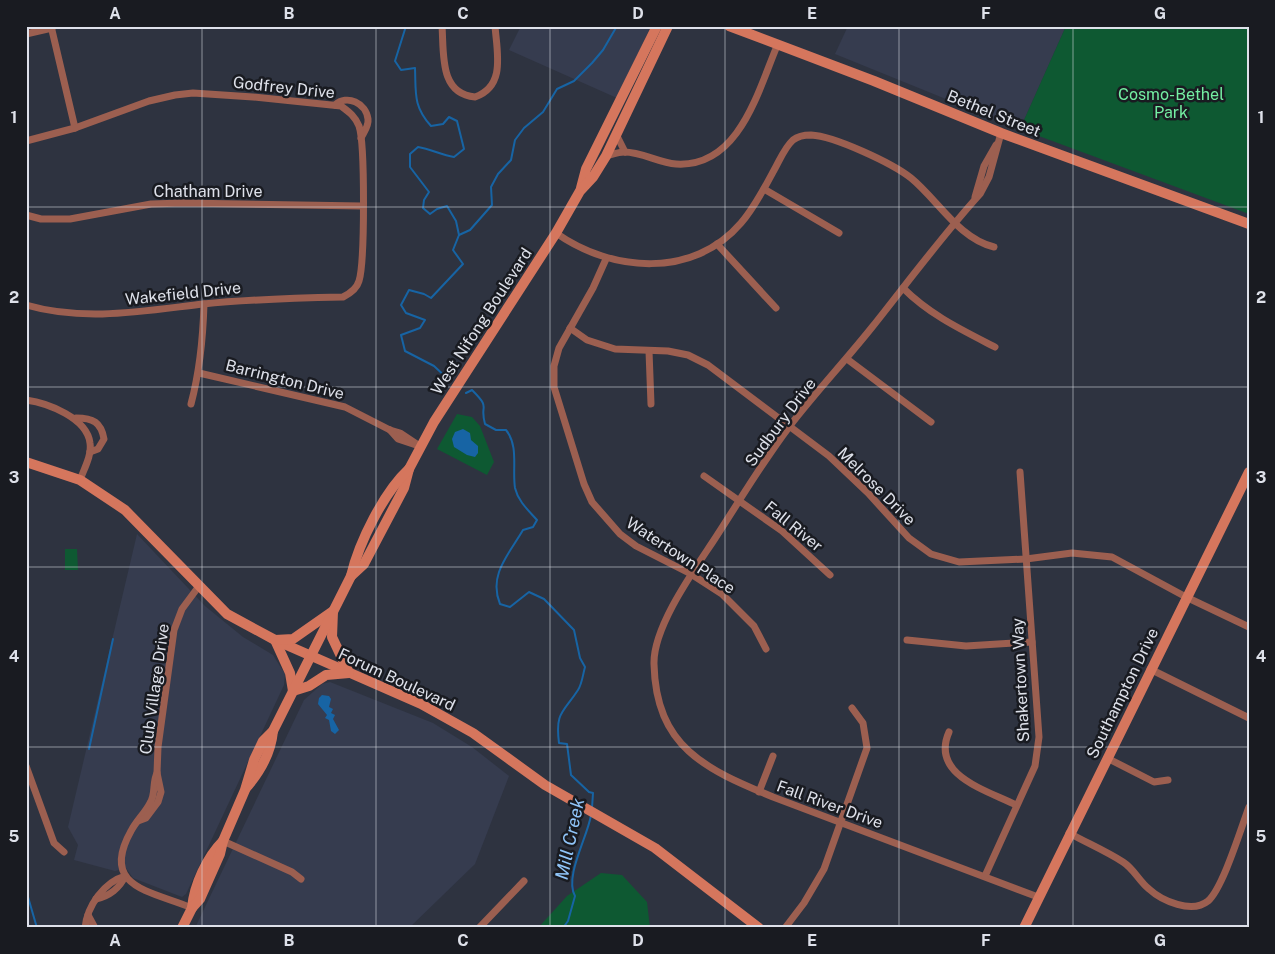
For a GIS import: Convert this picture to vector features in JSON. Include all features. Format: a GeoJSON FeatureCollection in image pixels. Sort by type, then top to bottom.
{"type":"FeatureCollection","features":[{"type":"Feature","properties":{"kind":"street"},"geometry":{"type":"LineString","coordinates":[[442,26],[448,81],[457,91],[475,97],[488,91],[497,78],[495,26]]}},
{"type":"Feature","properties":{"kind":"street","name":"West Nifong Boulevard"},"geometry":{"type":"LineString","coordinates":[[580,191],[586,170],[657,26]]}},
{"type":"Feature","properties":{"kind":"street","name":"West Nifong Boulevard"},"geometry":{"type":"LineString","coordinates":[[182,928],[192,908],[193,895],[214,850],[222,841],[245,790],[254,760],[263,741],[273,731],[309,656],[351,576],[355,558],[386,498],[396,480],[408,469],[449,399],[556,233],[580,191],[593,177],[606,156],[668,26]]}},
{"type":"Feature","properties":{"kind":"street"},"geometry":{"type":"LineString","coordinates":[[648,71],[656,66],[672,31],[677,26]]}},
{"type":"Feature","properties":{"kind":"street","name":"Bethel Street"},"geometry":{"type":"LineString","coordinates":[[728,26],[874,81],[1001,132],[1249,224]]}},
{"type":"Feature","properties":{"kind":"street"},"geometry":{"type":"LineString","coordinates":[[26,34],[52,27],[75,128]]}},
{"type":"Feature","properties":{"kind":"street"},"geometry":{"type":"LineString","coordinates":[[606,156],[625,152],[677,164],[703,160],[717,154],[729,144],[740,129],[777,46]]}},
{"type":"Feature","properties":{"kind":"street","name":"Godfrey Drive"},"geometry":{"type":"LineString","coordinates":[[26,140],[75,128],[149,101],[193,93],[334,105],[351,113],[359,127],[361,138],[362,206],[359,281],[354,290],[343,297]]}},
{"type":"Feature","properties":{"kind":"street"},"geometry":{"type":"LineString","coordinates":[[334,105],[340,101],[350,100],[359,104],[364,109],[368,119],[368,126],[361,138]]}},
{"type":"Feature","properties":{"kind":"street","name":"Sudbury Drive"},"geometry":{"type":"LineString","coordinates":[[656,686],[654,662],[660,638],[668,617],[691,574],[789,427],[975,199],[989,177],[1001,132]]}},
{"type":"Feature","properties":{"kind":"street"},"geometry":{"type":"LineString","coordinates":[[616,134],[625,152]]}},
{"type":"Feature","properties":{"kind":"street"},"geometry":{"type":"LineString","coordinates":[[556,233],[567,241],[606,259],[648,265],[684,259],[717,244],[741,224],[764,189],[786,148],[793,140],[800,136],[817,136],[844,144],[910,178],[976,240],[994,247]]}},
{"type":"Feature","properties":{"kind":"street"},"geometry":{"type":"LineString","coordinates":[[764,189],[839,233]]}},
{"type":"Feature","properties":{"kind":"street","name":"Chatham Drive"},"geometry":{"type":"LineString","coordinates":[[26,215],[41,219],[70,220],[143,205],[183,203],[362,206]]}},
{"type":"Feature","properties":{"kind":"street"},"geometry":{"type":"LineString","coordinates":[[717,244],[776,308]]}},
{"type":"Feature","properties":{"kind":"street","name":"Watertown Place"},"geometry":{"type":"LineString","coordinates":[[606,259],[593,288],[559,348],[554,366],[554,387],[584,484],[592,502],[620,534],[636,546],[691,574],[722,594],[754,626],[766,649]]}},
{"type":"Feature","properties":{"kind":"street"},"geometry":{"type":"LineString","coordinates":[[903,288],[922,306],[949,324],[995,347]]}},
{"type":"Feature","properties":{"kind":"street","name":"Wakefield Drive"},"geometry":{"type":"LineString","coordinates":[[26,305],[64,314],[93,315],[267,299],[343,297]]}},
{"type":"Feature","properties":{"kind":"street"},"geometry":{"type":"LineString","coordinates":[[191,404],[199,373],[203,343],[204,304]]}},
{"type":"Feature","properties":{"kind":"street","name":"Melrose Drive"},"geometry":{"type":"LineString","coordinates":[[570,328],[587,340],[615,349],[688,355],[708,365],[829,456],[868,493],[909,538],[931,554],[959,562],[1026,559],[1072,553],[1112,556],[1186,597],[1249,627]]}},
{"type":"Feature","properties":{"kind":"street"},"geometry":{"type":"LineString","coordinates":[[650,351],[651,404]]}},
{"type":"Feature","properties":{"kind":"street"},"geometry":{"type":"LineString","coordinates":[[846,359],[931,422]]}},
{"type":"Feature","properties":{"kind":"street","name":"Barrington Drive"},"geometry":{"type":"LineString","coordinates":[[199,373],[338,405],[359,413],[390,430],[398,439],[410,445],[421,447]]}},
{"type":"Feature","properties":{"kind":"street"},"geometry":{"type":"LineString","coordinates":[[26,400],[76,418],[93,420],[102,430],[104,439],[98,449],[90,452]]}},
{"type":"Feature","properties":{"kind":"street"},"geometry":{"type":"LineString","coordinates":[[76,418],[88,436],[90,452],[80,480]]}},
{"type":"Feature","properties":{"kind":"street","name":"Forum Boulevard"},"geometry":{"type":"LineString","coordinates":[[26,462],[80,480],[125,510],[227,614],[309,656],[439,713],[473,733],[545,785],[655,848],[758,928]]}},
{"type":"Feature","properties":{"kind":"street","name":"West Nifong Boulevard"},"geometry":{"type":"LineString","coordinates":[[351,576],[364,564],[380,534],[404,488],[408,469]]}},
{"type":"Feature","properties":{"kind":"street","name":"Shakertown Way"},"geometry":{"type":"LineString","coordinates":[[985,876],[1035,766],[1039,737],[1020,472]]}},
{"type":"Feature","properties":{"kind":"street","name":"Southampton Drive"},"geometry":{"type":"LineString","coordinates":[[1024,928],[1150,669],[1249,473]]}},
{"type":"Feature","properties":{"kind":"street","name":"Fall River"},"geometry":{"type":"LineString","coordinates":[[704,476],[782,532],[830,575]]}},
{"type":"Feature","properties":{"kind":"street"},"geometry":{"type":"LineString","coordinates":[[380,534],[380,521],[389,503],[386,498]]}},
{"type":"Feature","properties":{"kind":"street","name":"Club Village Drive"},"geometry":{"type":"LineString","coordinates":[[125,876],[120,865],[120,854],[131,830],[138,821],[146,818],[158,802],[160,792],[157,773],[158,746],[174,630],[181,609],[199,586]]}},
{"type":"Feature","properties":{"kind":"street"},"geometry":{"type":"LineString","coordinates":[[333,611],[332,637],[349,673],[326,675],[309,686],[293,691],[290,673],[275,640],[293,639],[333,611]]}},
{"type":"Feature","properties":{"kind":"street"},"geometry":{"type":"LineString","coordinates":[[907,640],[966,646],[1032,642]]}},
{"type":"Feature","properties":{"kind":"street"},"geometry":{"type":"LineString","coordinates":[[1150,669],[1249,718]]}},
{"type":"Feature","properties":{"kind":"street","name":"Fall River Drive"},"geometry":{"type":"LineString","coordinates":[[656,686],[664,716],[686,750],[710,769],[759,792],[1038,897]]}},
{"type":"Feature","properties":{"kind":"street"},"geometry":{"type":"LineString","coordinates":[[785,928],[810,895],[824,869],[867,748],[863,723],[852,708]]}},
{"type":"Feature","properties":{"kind":"street"},"geometry":{"type":"LineString","coordinates":[[949,732],[943,745],[948,764],[961,778],[1016,805]]}},
{"type":"Feature","properties":{"kind":"street"},"geometry":{"type":"LineString","coordinates":[[759,792],[773,756]]}},
{"type":"Feature","properties":{"kind":"street"},"geometry":{"type":"LineString","coordinates":[[1107,758],[1154,782],[1168,780]]}},
{"type":"Feature","properties":{"kind":"street"},"geometry":{"type":"LineString","coordinates":[[26,766],[54,844],[64,852]]}},
{"type":"Feature","properties":{"kind":"street"},"geometry":{"type":"LineString","coordinates":[[1069,834],[1123,861],[1147,888],[1159,897],[1176,904],[1194,907],[1208,901],[1218,888],[1249,807]]}},
{"type":"Feature","properties":{"kind":"street"},"geometry":{"type":"LineString","coordinates":[[222,841],[292,872],[301,879]]}},
{"type":"Feature","properties":{"kind":"street"},"geometry":{"type":"LineString","coordinates":[[86,928],[88,915],[96,899],[116,878],[125,876],[135,886],[192,908]]}},
{"type":"Feature","properties":{"kind":"street"},"geometry":{"type":"LineString","coordinates":[[478,928],[524,881]]}},
{"type":"Feature","properties":{"kind":"street"},"geometry":{"type":"LineString","coordinates":[[88,915],[95,928]]}},
{"type":"Feature","properties":{"kind":"shaded area"},"geometry":{"type":"Polygon","coordinates":[[[521,26],[651,26],[617,98],[509,50],[521,26]]]}},
{"type":"Feature","properties":{"kind":"shaded area"},"geometry":{"type":"Polygon","coordinates":[[[848,26],[1066,26],[1020,129],[835,54],[848,26]]]}},
{"type":"Feature","properties":{"kind":"shaded area"},"geometry":{"type":"Polygon","coordinates":[[[137,534],[205,606],[243,637],[273,655],[285,674],[284,685],[186,894],[182,897],[133,878],[126,868],[115,871],[74,860],[78,845],[68,827],[137,534]]]}},
{"type":"Feature","properties":{"kind":"shaded area"},"geometry":{"type":"Polygon","coordinates":[[[330,682],[433,723],[472,747],[509,776],[475,864],[409,928],[195,928],[304,700],[322,684],[330,682]]]}},
{"type":"Feature","properties":{"kind":"green space","name":"Cosmo-Bethel Park"},"geometry":{"type":"Polygon","coordinates":[[[1066,26],[1249,26],[1249,214],[1020,129],[1066,26]]]}},
{"type":"Feature","properties":{"kind":"green space"},"geometry":{"type":"Polygon","coordinates":[[[457,414],[472,417],[480,426],[494,462],[487,475],[437,449],[457,414]]]}},
{"type":"Feature","properties":{"kind":"green space"},"geometry":{"type":"Polygon","coordinates":[[[65,549],[77,549],[78,570],[65,570],[65,549]]]}},
{"type":"Feature","properties":{"kind":"green space"},"geometry":{"type":"Polygon","coordinates":[[[601,873],[622,875],[647,902],[650,928],[538,928],[567,896],[601,873]]]}},
{"type":"Feature","properties":{"kind":"water"},"geometry":{"type":"Polygon","coordinates":[[[463,429],[470,433],[471,440],[478,446],[478,453],[475,457],[467,455],[454,447],[452,439],[455,432],[463,429]]]}},
{"type":"Feature","properties":{"kind":"water"},"geometry":{"type":"Polygon","coordinates":[[[322,695],[329,696],[331,699],[329,707],[333,709],[331,713],[335,715],[333,719],[339,730],[335,734],[331,731],[329,720],[325,718],[327,715],[318,704],[319,698],[322,695]]]}},
{"type":"Feature","properties":{"kind":"waterway"},"geometry":{"type":"LineString","coordinates":[[406,26],[395,61],[401,70],[415,68],[418,105],[425,119],[431,126],[443,124],[449,117],[457,121],[464,149],[454,157],[418,147],[410,154],[410,167],[429,192],[424,200],[423,208],[430,214],[437,209],[447,206],[456,221],[459,235]]}},
{"type":"Feature","properties":{"kind":"waterway","name":"Mill Creek"},"geometry":{"type":"LineString","coordinates":[[448,379],[434,366],[405,351],[401,335],[420,328],[425,320],[406,313],[401,305],[409,290],[431,298],[463,264],[453,250],[459,235],[470,230],[492,205],[491,187],[498,174],[511,160],[515,140],[524,128],[543,112],[557,89],[574,81],[592,63],[603,50],[617,26]]}},
{"type":"Feature","properties":{"kind":"waterway","name":"Mill Creek"},"geometry":{"type":"LineString","coordinates":[[466,393],[472,390],[482,401],[485,424],[496,430],[506,430],[510,436],[514,450],[516,493],[537,520],[533,527],[523,530],[506,556],[498,574],[497,593],[500,604],[510,607],[529,592],[544,599],[574,630],[580,658],[585,667],[579,688],[559,719],[559,743],[567,744],[571,775],[589,792],[593,793],[592,808]]}},
{"type":"Feature","properties":{"kind":"waterway"},"geometry":{"type":"LineString","coordinates":[[89,749],[113,639]]}},
{"type":"Feature","properties":{"kind":"waterway","name":"Mill Creek"},"geometry":{"type":"LineString","coordinates":[[563,928],[568,921],[575,896],[572,888],[572,878],[591,815]]}},
{"type":"Feature","properties":{"kind":"waterway"},"geometry":{"type":"LineString","coordinates":[[26,890],[37,928]]}}]}
